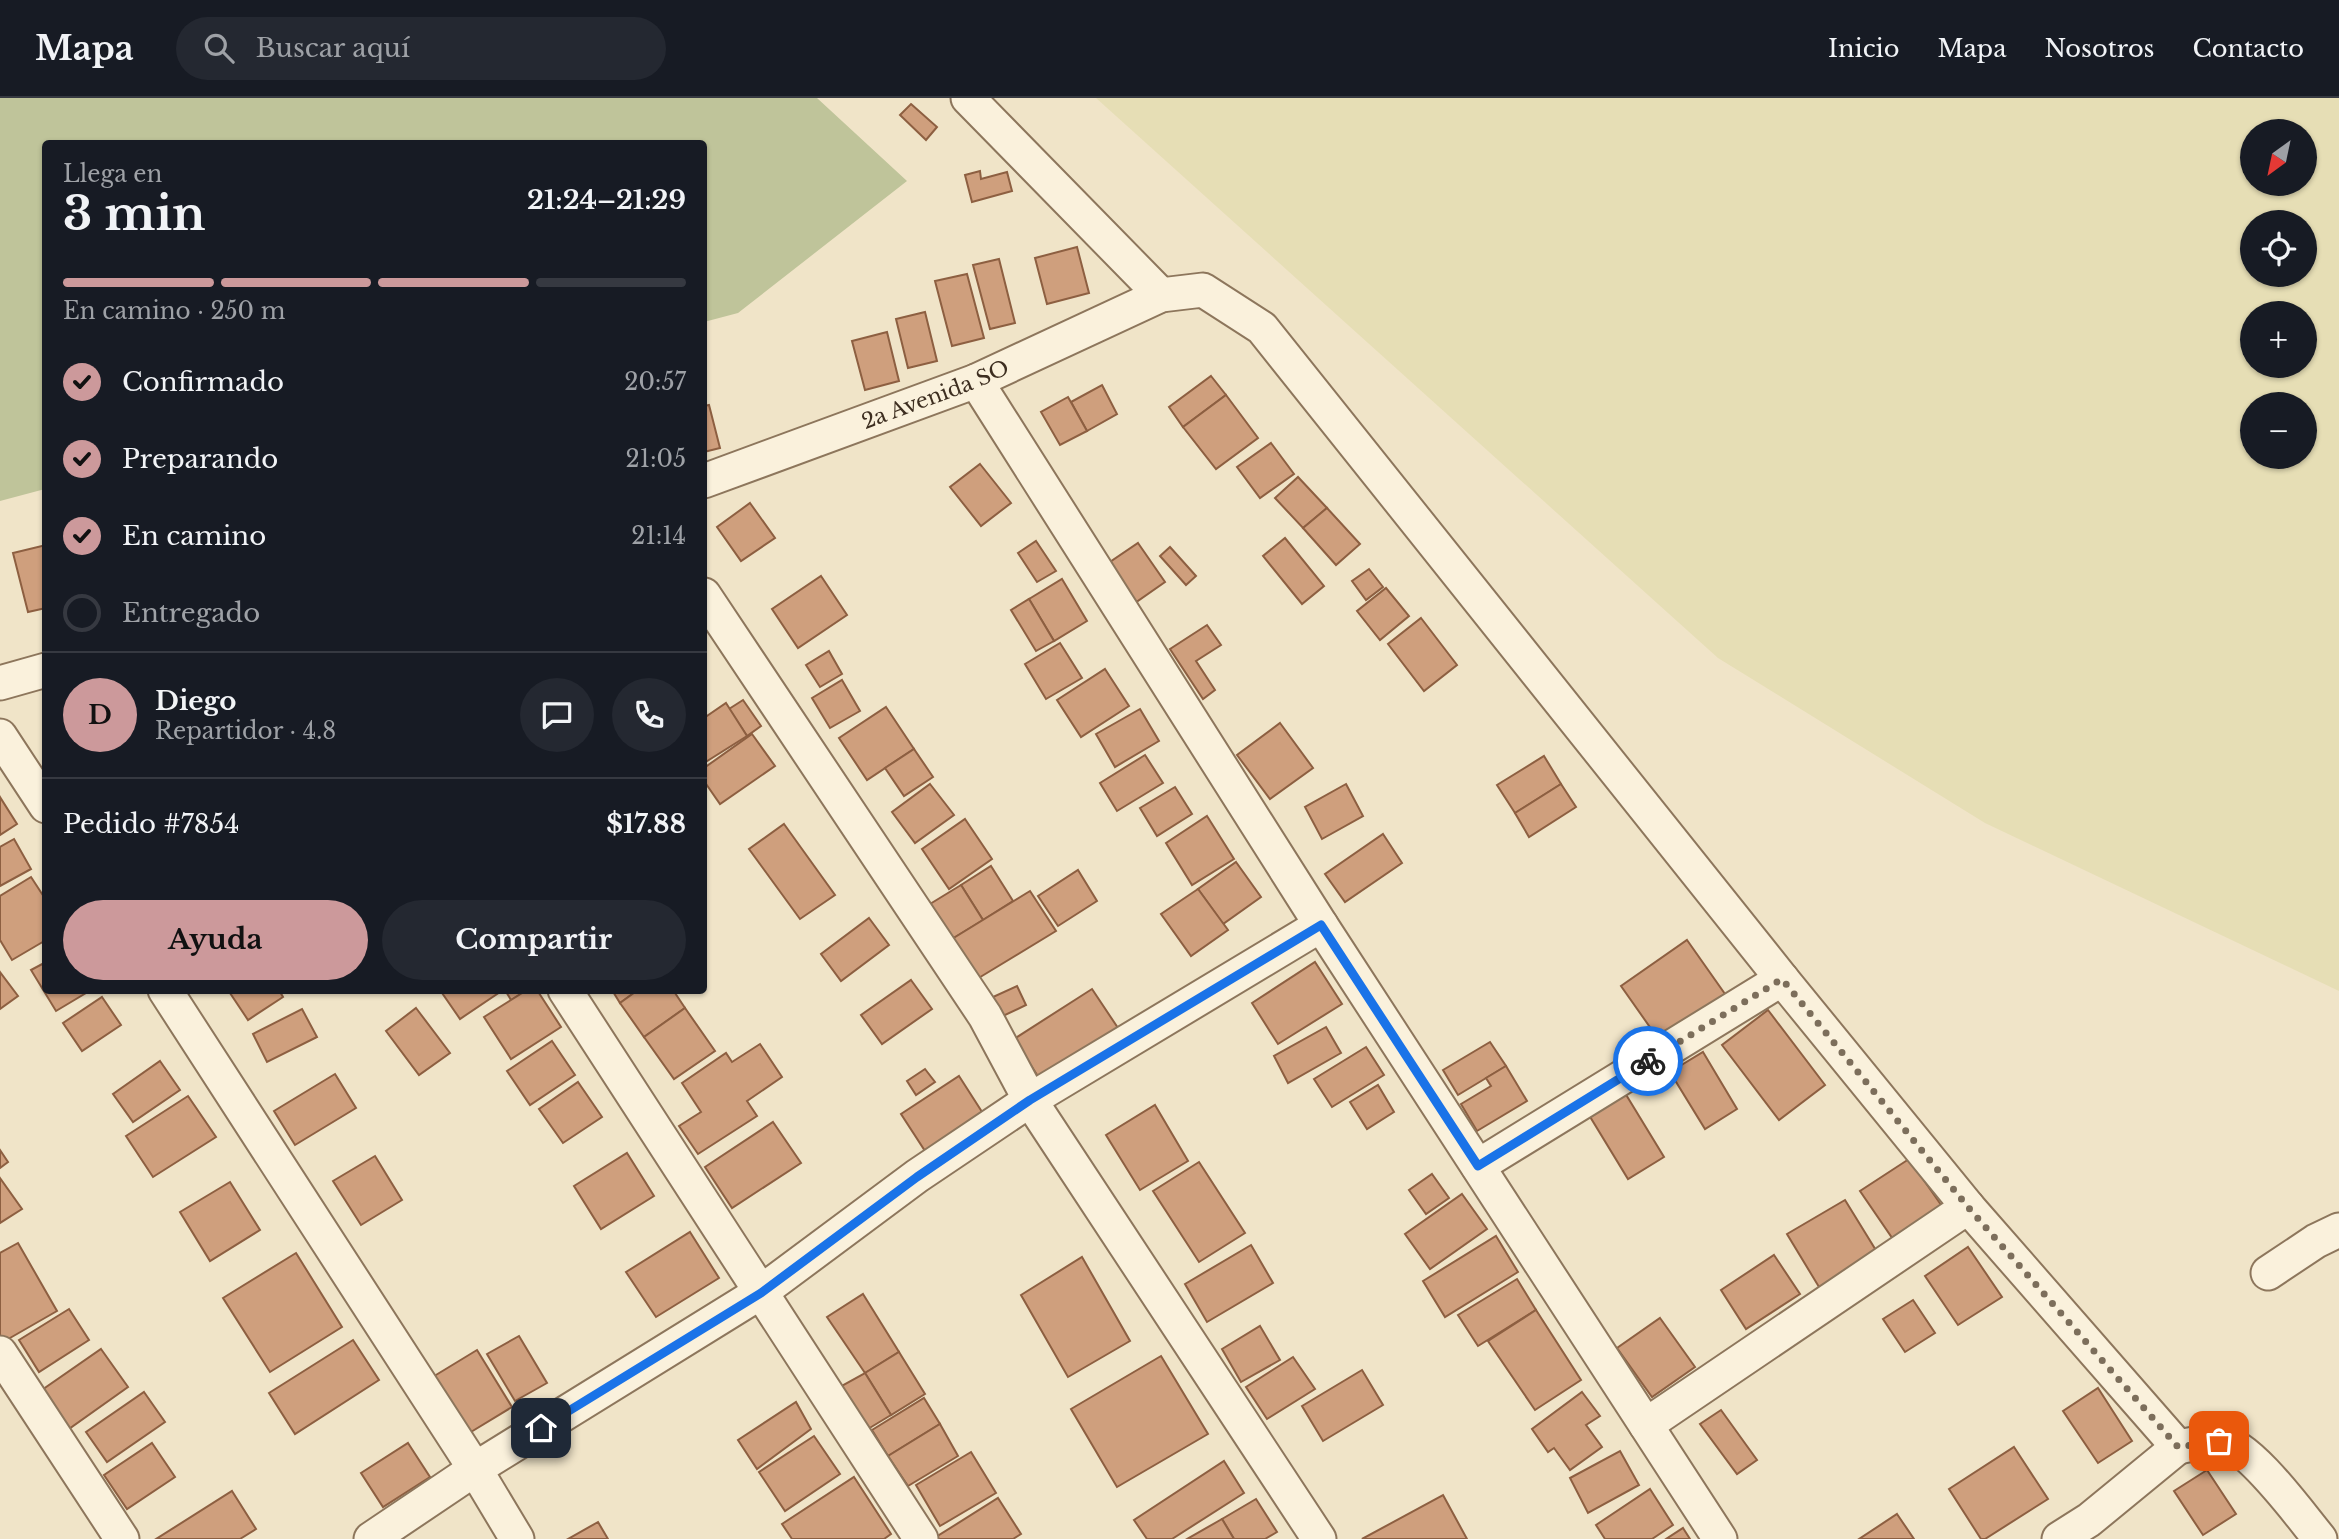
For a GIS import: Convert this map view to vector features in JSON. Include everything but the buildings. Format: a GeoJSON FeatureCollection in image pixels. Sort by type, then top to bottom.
{"type":"FeatureCollection","features":[{"type":"Feature","properties":{"kind":"street"},"geometry":{"type":"LineString","coordinates":[[968,98],[1161,295]]}},
{"type":"Feature","properties":{"kind":"street","name":"2a Avenida SO"},"geometry":{"type":"LineString","coordinates":[[707,480],[976,381],[1161,295],[1203,290],[1262,328],[1782,979],[1968,1207],[2178,1447]]}},
{"type":"Feature","properties":{"kind":"street"},"geometry":{"type":"LineString","coordinates":[[976,381],[1321,925],[1720,1539]]}},
{"type":"Feature","properties":{"kind":"street"},"geometry":{"type":"LineString","coordinates":[[707,599],[985,1016],[1030,1100],[1319,1539]]}},
{"type":"Feature","properties":{"kind":"street"},"geometry":{"type":"LineString","coordinates":[[0,683],[42,671]]}},
{"type":"Feature","properties":{"kind":"street"},"geometry":{"type":"LineString","coordinates":[[0,736],[42,800]]}},
{"type":"Feature","properties":{"kind":"street"},"geometry":{"type":"LineString","coordinates":[[371,1539],[475,1469],[761,1293],[917,1177],[1030,1100],[1321,925]]}},
{"type":"Feature","properties":{"kind":"street"},"geometry":{"type":"LineString","coordinates":[[1478,1166],[1782,979]]}},
{"type":"Feature","properties":{"kind":"street"},"geometry":{"type":"LineString","coordinates":[[168,994],[475,1469],[517,1539]]}},
{"type":"Feature","properties":{"kind":"street"},"geometry":{"type":"LineString","coordinates":[[568,994],[921,1539]]}},
{"type":"Feature","properties":{"kind":"street"},"geometry":{"type":"LineString","coordinates":[[1646,1425],[1968,1207]]}},
{"type":"Feature","properties":{"kind":"street"},"geometry":{"type":"LineString","coordinates":[[2269,1273],[2316,1241],[2339,1230]]}},
{"type":"Feature","properties":{"kind":"street"},"geometry":{"type":"LineString","coordinates":[[0,1353],[122,1539]]}},
{"type":"Feature","properties":{"kind":"street"},"geometry":{"type":"LineString","coordinates":[[2059,1539],[2095,1529],[2178,1447],[2219,1441],[2235,1445],[2260,1467],[2320,1539]]}},
{"type":"Feature","properties":{"kind":"shaded area"},"geometry":{"type":"Polygon","coordinates":[[[1096,98],[2339,98],[2339,991],[1985,823],[1718,658],[1096,98]]]}},
{"type":"Feature","properties":{"kind":"green space"},"geometry":{"type":"Polygon","coordinates":[[[0,98],[817,98],[907,181],[738,313],[707,321],[707,140],[42,140],[42,490],[0,501],[0,98]]]}},
{"type":"Feature","properties":{"kind":"way so far"},"geometry":{"type":"LineString","coordinates":[[1648,1061],[1782,979],[1968,1207],[2178,1447],[2219,1441]]}},
{"type":"Feature","properties":{"kind":"route"},"geometry":{"type":"LineString","coordinates":[[541,1428],[761,1293],[917,1177],[1030,1100],[1321,925],[1478,1166],[1648,1061]]}}]}
